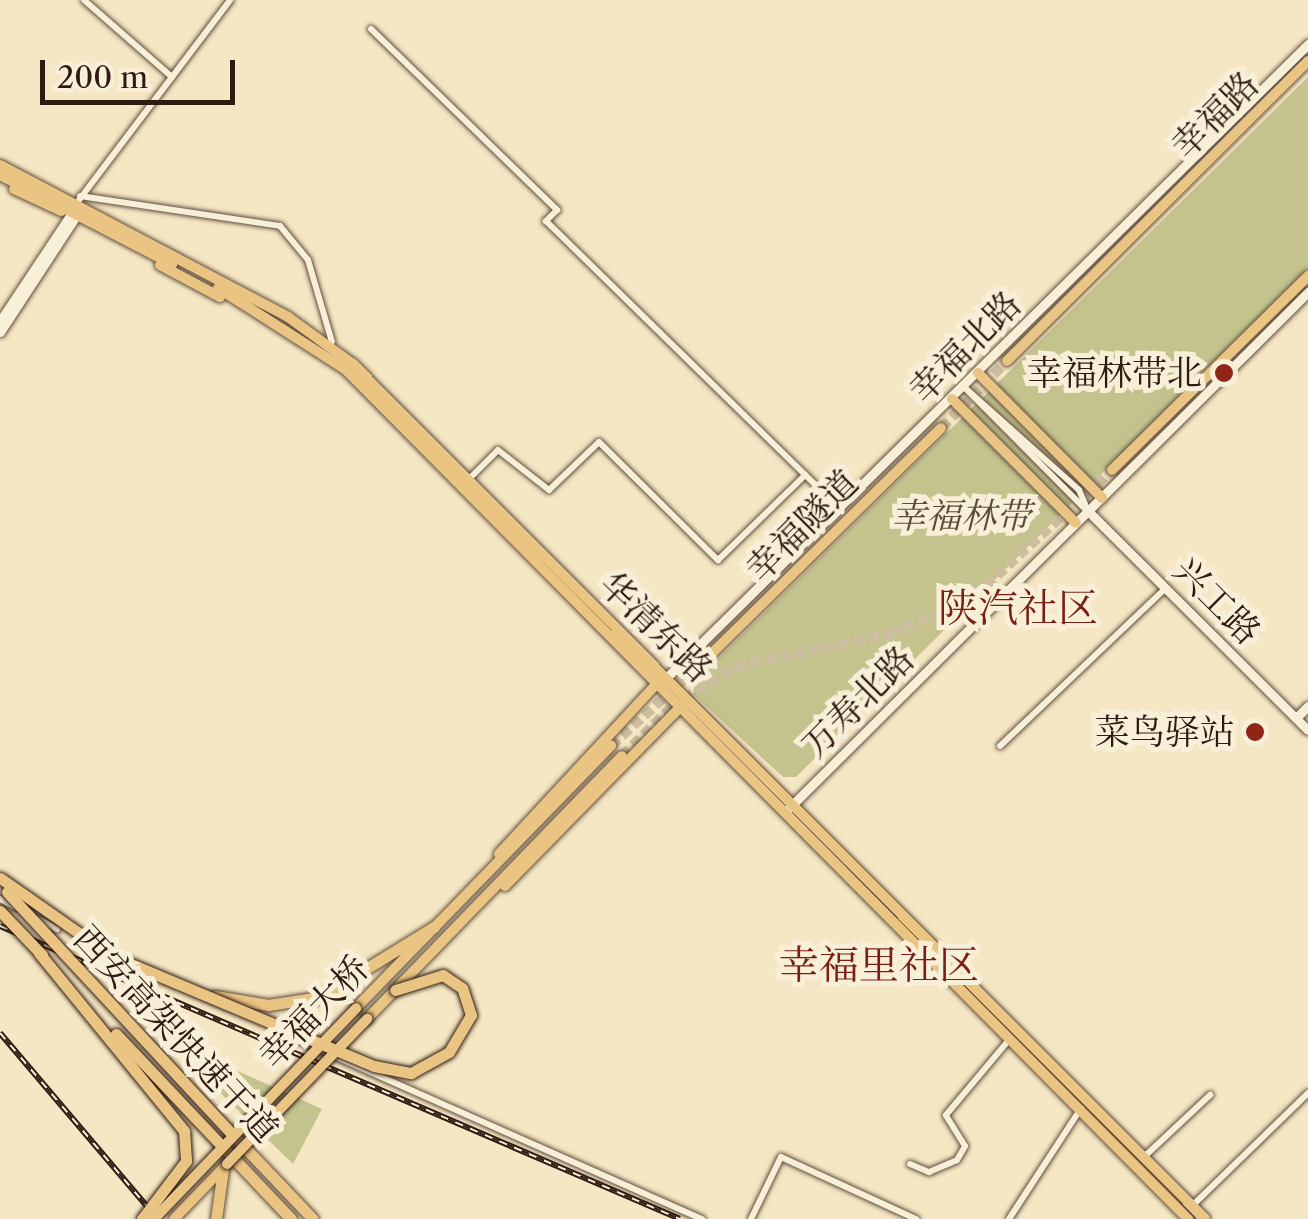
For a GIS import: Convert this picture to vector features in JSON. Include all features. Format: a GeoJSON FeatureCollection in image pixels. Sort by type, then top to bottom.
{"type":"FeatureCollection","features":[{"type":"Feature","properties":{"kind":"highway"},"geometry":{"type":"LineString","coordinates":[[0,882],[69,932],[193,991],[411,1073],[448,1052],[471,1015],[462,988],[443,974],[395,990]]}},
{"type":"Feature","properties":{"kind":"highway","name":"西安高架快速干道"},"geometry":{"type":"LineString","coordinates":[[0,882],[312,1219]]}},
{"type":"Feature","properties":{"kind":"highway","name":"西安高架快速干道"},"geometry":{"type":"LineString","coordinates":[[0,911],[287,1219]]}},
{"type":"Feature","properties":{"kind":"highway"},"geometry":{"type":"LineString","coordinates":[[193,991],[268,1005],[320,998],[434,927]]}},
{"type":"Feature","properties":{"kind":"highway"},"geometry":{"type":"LineString","coordinates":[[39,953],[184,1131],[186,1161],[142,1219]]}},
{"type":"Feature","properties":{"kind":"highway"},"geometry":{"type":"LineString","coordinates":[[216,1219],[223,1169]]}},
{"type":"Feature","properties":{"kind":"main road","name":"幸福北路"},"geometry":{"type":"LineString","coordinates":[[664,680],[1308,44]]}},
{"type":"Feature","properties":{"kind":"main road","name":"幸福路"},"geometry":{"type":"LineString","coordinates":[[1008,361],[1308,60]]}},
{"type":"Feature","properties":{"kind":"main road"},"geometry":{"type":"LineString","coordinates":[[1178,173],[1206,162]]}},
{"type":"Feature","properties":{"kind":"main road","name":"华清东路"},"geometry":{"type":"LineString","coordinates":[[0,165],[303,327],[395,405],[790,808],[1205,1219]]}},
{"type":"Feature","properties":{"kind":"main road","name":"华清东路"},"geometry":{"type":"LineString","coordinates":[[0,178],[77,208],[101,228],[290,328],[373,396],[664,680]]}},
{"type":"Feature","properties":{"kind":"main road"},"geometry":{"type":"LineString","coordinates":[[0,321],[77,208]]}},
{"type":"Feature","properties":{"kind":"main road"},"geometry":{"type":"LineString","coordinates":[[0,332],[77,208]]}},
{"type":"Feature","properties":{"kind":"main road"},"geometry":{"type":"LineString","coordinates":[[77,208],[277,304],[332,342],[395,405]]}},
{"type":"Feature","properties":{"kind":"main road"},"geometry":{"type":"LineString","coordinates":[[1112,470],[1308,276]]}},
{"type":"Feature","properties":{"kind":"main road","name":"万寿北路"},"geometry":{"type":"LineString","coordinates":[[790,808],[1308,292]]}},
{"type":"Feature","properties":{"kind":"main road"},"geometry":{"type":"LineString","coordinates":[[978,373],[1102,498]]}},
{"type":"Feature","properties":{"kind":"main road"},"geometry":{"type":"LineString","coordinates":[[952,399],[1076,523]]}},
{"type":"Feature","properties":{"kind":"main road","name":"幸福隧道"},"geometry":{"type":"LineString","coordinates":[[702,663],[940,428]]}},
{"type":"Feature","properties":{"kind":"main road","name":"兴工路"},"geometry":{"type":"LineString","coordinates":[[1088,511],[1308,730]]}},
{"type":"Feature","properties":{"kind":"main road"},"geometry":{"type":"LineString","coordinates":[[514,840],[664,680]]}},
{"type":"Feature","properties":{"kind":"main road"},"geometry":{"type":"LineString","coordinates":[[454,930],[550,840],[685,702]]}},
{"type":"Feature","properties":{"kind":"main road"},"geometry":{"type":"LineString","coordinates":[[1296,718],[1308,706]]}},
{"type":"Feature","properties":{"kind":"main road"},"geometry":{"type":"LineString","coordinates":[[514,840],[612,746]]}},
{"type":"Feature","properties":{"kind":"main road","name":"幸福大桥"},"geometry":{"type":"LineString","coordinates":[[174,1219],[622,756]]}},
{"type":"Feature","properties":{"kind":"main road","name":"华清东路"},"geometry":{"type":"LineString","coordinates":[[790,808],[1188,1219]]}},
{"type":"Feature","properties":{"kind":"main road","name":"幸福大桥"},"geometry":{"type":"LineString","coordinates":[[154,1219],[486,874],[514,840]]}},
{"type":"Feature","properties":{"kind":"street"},"geometry":{"type":"LineString","coordinates":[[84,0],[172,77]]}},
{"type":"Feature","properties":{"kind":"street"},"geometry":{"type":"LineString","coordinates":[[77,208],[230,0]]}},
{"type":"Feature","properties":{"kind":"street"},"geometry":{"type":"LineString","coordinates":[[371,29],[557,210],[546,221],[840,510]]}},
{"type":"Feature","properties":{"kind":"street"},"geometry":{"type":"LineString","coordinates":[[77,208],[280,226],[308,260],[332,342]]}},
{"type":"Feature","properties":{"kind":"street","name":"兴工路"},"geometry":{"type":"LineString","coordinates":[[964,387],[1079,490],[1088,511]]}},
{"type":"Feature","properties":{"kind":"street","name":"兴工路"},"geometry":{"type":"LineString","coordinates":[[964,387],[972,406],[1088,511]]}},
{"type":"Feature","properties":{"kind":"street"},"geometry":{"type":"LineString","coordinates":[[468,480],[498,450],[549,490],[600,442],[718,560],[805,475]]}},
{"type":"Feature","properties":{"kind":"street"},"geometry":{"type":"LineString","coordinates":[[1000,746],[1164,589]]}},
{"type":"Feature","properties":{"kind":"street"},"geometry":{"type":"LineString","coordinates":[[0,899],[57,929]]}},
{"type":"Feature","properties":{"kind":"street"},"geometry":{"type":"LineString","coordinates":[[265,1026],[702,1219]]}},
{"type":"Feature","properties":{"kind":"street"},"geometry":{"type":"LineString","coordinates":[[910,1164],[928,1172],[957,1160],[965,1146],[946,1116],[1010,1039]]}},
{"type":"Feature","properties":{"kind":"street"},"geometry":{"type":"LineString","coordinates":[[1192,1206],[1308,1093]]}},
{"type":"Feature","properties":{"kind":"street"},"geometry":{"type":"LineString","coordinates":[[1144,1158],[1210,1095]]}},
{"type":"Feature","properties":{"kind":"street"},"geometry":{"type":"LineString","coordinates":[[1009,1219],[1082,1106]]}},
{"type":"Feature","properties":{"kind":"street"},"geometry":{"type":"LineString","coordinates":[[751,1219],[782,1157],[916,1219]]}},
{"type":"Feature","properties":{"kind":"green space","name":"幸福林带"},"geometry":{"type":"Polygon","coordinates":[[[1308,77],[1308,269],[796,777],[783,777],[693,694],[696,680],[1308,77]]]}},
{"type":"Feature","properties":{"kind":"green space"},"geometry":{"type":"Polygon","coordinates":[[[220,1063],[322,1109],[293,1164],[204,1077],[220,1063]]]}},
{"type":"Feature","properties":{"kind":"tunnel"},"geometry":{"type":"LineString","coordinates":[[941,428],[1007,361]]}},
{"type":"Feature","properties":{"kind":"tunnel"},"geometry":{"type":"LineString","coordinates":[[622,756],[671,707],[737,666],[891,634],[975,596],[1112,470]]}},
{"type":"Feature","properties":{"kind":"tunnel"},"geometry":{"type":"LineString","coordinates":[[611,746],[702,663]]}},
{"type":"Feature","properties":{"kind":"railway"},"geometry":{"type":"LineString","coordinates":[[0,926],[680,1219]]}},
{"type":"Feature","properties":{"kind":"railway"},"geometry":{"type":"LineString","coordinates":[[0,1033],[158,1219]]}},
{"type":"Feature","properties":{"kind":"place","name":"幸福林带北"},"geometry":{"type":"Point","coordinates":[1224,373]}},
{"type":"Feature","properties":{"kind":"place","name":"菜鸟驿站"},"geometry":{"type":"Point","coordinates":[1255,732]}},
{"type":"Feature","properties":{"kind":"district","name":"陕汽社区"},"geometry":{"type":"Point","coordinates":[1018,608]}},
{"type":"Feature","properties":{"kind":"district","name":"幸福里社区"},"geometry":{"type":"Point","coordinates":[879,965]}}]}
